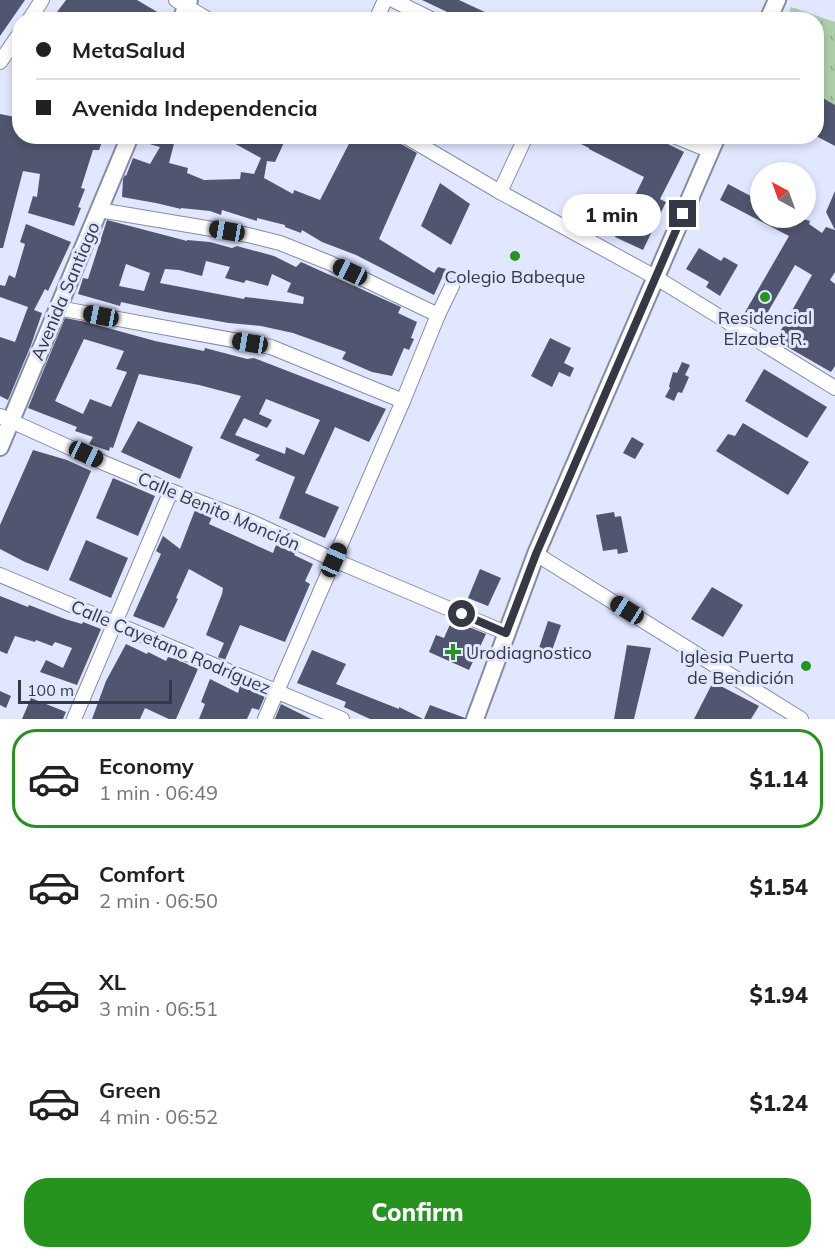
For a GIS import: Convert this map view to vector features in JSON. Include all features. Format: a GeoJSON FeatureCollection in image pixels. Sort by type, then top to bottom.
{"type":"FeatureCollection","features":[{"type":"Feature","properties":{"kind":"main road","name":"Avenida Santiago"},"geometry":{"type":"LineString","coordinates":[[0,447],[5,418],[58,308],[127,144]]}},
{"type":"Feature","properties":{"kind":"main road"},"geometry":{"type":"LineString","coordinates":[[475,719],[536,554],[714,144]]}},
{"type":"Feature","properties":{"kind":"street"},"geometry":{"type":"LineString","coordinates":[[393,0],[417,12]]}},
{"type":"Feature","properties":{"kind":"street"},"geometry":{"type":"LineString","coordinates":[[0,62],[12,45]]}},
{"type":"Feature","properties":{"kind":"street"},"geometry":{"type":"LineString","coordinates":[[419,144],[500,192],[655,277],[834,386]]}},
{"type":"Feature","properties":{"kind":"street"},"geometry":{"type":"LineString","coordinates":[[500,192],[522,144]]}},
{"type":"Feature","properties":{"kind":"street"},"geometry":{"type":"LineString","coordinates":[[99,210],[248,235],[280,243],[330,263],[438,315]]}},
{"type":"Feature","properties":{"kind":"street"},"geometry":{"type":"LineString","coordinates":[[265,719],[452,286]]}},
{"type":"Feature","properties":{"kind":"street"},"geometry":{"type":"LineString","coordinates":[[58,308],[271,347],[403,401]]}},
{"type":"Feature","properties":{"kind":"street","name":"Calle Benito Monción"},"geometry":{"type":"LineString","coordinates":[[5,418],[171,491],[252,522],[334,560],[506,633]]}},
{"type":"Feature","properties":{"kind":"street"},"geometry":{"type":"LineString","coordinates":[[74,719],[171,491]]}},
{"type":"Feature","properties":{"kind":"street"},"geometry":{"type":"LineString","coordinates":[[536,554],[801,719]]}},
{"type":"Feature","properties":{"kind":"street","name":"Calle Cayetano Rodríguez"},"geometry":{"type":"LineString","coordinates":[[0,575],[342,719]]}},
{"type":"Feature","properties":{"kind":"green space"},"geometry":{"type":"Polygon","coordinates":[[[791,7],[806,12],[789,12],[791,7]]]}},
{"type":"Feature","properties":{"kind":"green space"},"geometry":{"type":"Polygon","coordinates":[[[824,18],[835,22],[835,105],[824,99],[824,18]]]}},
{"type":"Feature","properties":{"kind":"building"},"geometry":{"type":"Polygon","coordinates":[[[0,0],[25,0],[17,12],[12,12],[12,19],[0,36],[0,0]]]}},
{"type":"Feature","properties":{"kind":"building"},"geometry":{"type":"Polygon","coordinates":[[[66,0],[137,0],[157,12],[57,12],[66,0]]]}},
{"type":"Feature","properties":{"kind":"building"},"geometry":{"type":"Polygon","coordinates":[[[422,0],[459,0],[485,12],[447,12],[422,0]]]}},
{"type":"Feature","properties":{"kind":"building"},"geometry":{"type":"Polygon","coordinates":[[[824,99],[835,105],[835,146],[824,140],[824,99]]]}},
{"type":"Feature","properties":{"kind":"building"},"geometry":{"type":"Polygon","coordinates":[[[0,114],[12,116],[12,144],[101,144],[99,150],[93,150],[81,188],[85,189],[78,207],[81,208],[74,226],[28,213],[33,196],[37,197],[40,174],[23,171],[3,248],[0,248],[0,114]]]}},
{"type":"Feature","properties":{"kind":"building"},"geometry":{"type":"Polygon","coordinates":[[[150,144],[174,144],[169,163],[188,168],[187,173],[204,180],[240,179],[241,172],[254,174],[261,158],[236,144],[283,144],[275,162],[267,161],[264,178],[293,194],[294,190],[320,200],[349,144],[401,144],[417,153],[379,239],[434,273],[438,267],[446,269],[434,295],[356,255],[322,242],[302,230],[301,233],[285,225],[257,218],[257,221],[222,210],[221,215],[210,211],[181,209],[122,197],[123,179],[133,158],[150,164],[160,147],[150,144]]]}},
{"type":"Feature","properties":{"kind":"building"},"geometry":{"type":"Polygon","coordinates":[[[581,144],[668,144],[684,152],[660,199],[666,202],[643,250],[615,237],[644,177],[581,144]]]}},
{"type":"Feature","properties":{"kind":"building"},"geometry":{"type":"Polygon","coordinates":[[[440,183],[470,204],[451,245],[421,226],[440,183]]]}},
{"type":"Feature","properties":{"kind":"building"},"geometry":{"type":"Polygon","coordinates":[[[728,184],[750,196],[750,216],[720,200],[728,184]]]}},
{"type":"Feature","properties":{"kind":"building"},"geometry":{"type":"Polygon","coordinates":[[[835,191],[835,230],[826,212],[835,191]]]}},
{"type":"Feature","properties":{"kind":"building"},"geometry":{"type":"Polygon","coordinates":[[[107,220],[187,241],[210,242],[232,248],[237,246],[274,256],[296,267],[301,262],[401,307],[398,313],[417,322],[409,350],[404,348],[392,376],[372,372],[342,359],[346,352],[293,333],[166,312],[121,302],[120,306],[78,294],[83,278],[88,279],[107,220]],[[206,261],[202,276],[165,269],[160,283],[244,299],[245,297],[303,304],[304,297],[287,292],[291,283],[272,274],[268,286],[246,280],[244,283],[225,278],[230,267],[206,261]],[[126,264],[119,286],[144,291],[150,273],[126,264]]]}},
{"type":"Feature","properties":{"kind":"building"},"geometry":{"type":"Polygon","coordinates":[[[26,224],[71,242],[48,291],[45,289],[34,310],[42,313],[8,400],[0,396],[0,337],[15,342],[28,307],[0,297],[0,285],[5,286],[9,275],[15,278],[25,244],[20,242],[26,224]]]}},
{"type":"Feature","properties":{"kind":"building"},"geometry":{"type":"Polygon","coordinates":[[[826,227],[835,230],[835,272],[830,280],[835,284],[835,366],[831,372],[776,339],[812,275],[795,265],[761,324],[744,314],[789,236],[774,228],[815,228],[822,233],[826,227]]]}},
{"type":"Feature","properties":{"kind":"building"},"geometry":{"type":"Polygon","coordinates":[[[699,248],[721,261],[724,257],[738,265],[720,296],[706,287],[709,282],[686,269],[699,248]]]}},
{"type":"Feature","properties":{"kind":"building"},"geometry":{"type":"Polygon","coordinates":[[[65,318],[155,341],[204,351],[205,348],[247,359],[254,358],[386,409],[369,442],[335,427],[305,493],[339,507],[325,538],[279,518],[295,477],[255,460],[260,455],[220,438],[241,396],[199,385],[139,374],[113,448],[110,447],[109,451],[89,444],[93,437],[75,431],[77,427],[28,408],[65,318]],[[84,339],[55,401],[83,414],[90,399],[111,407],[127,372],[116,369],[124,351],[84,339]],[[266,399],[259,414],[272,420],[267,428],[244,418],[235,435],[285,454],[286,447],[304,455],[320,420],[266,399]]]}},
{"type":"Feature","properties":{"kind":"building"},"geometry":{"type":"Polygon","coordinates":[[[550,338],[571,348],[564,363],[574,368],[570,377],[559,372],[552,387],[531,376],[550,338]]]}},
{"type":"Feature","properties":{"kind":"building"},"geometry":{"type":"Polygon","coordinates":[[[682,362],[690,365],[685,375],[689,377],[682,393],[678,392],[674,401],[665,397],[670,388],[673,372],[677,373],[682,362]]]}},
{"type":"Feature","properties":{"kind":"building"},"geometry":{"type":"Polygon","coordinates":[[[764,369],[827,407],[807,438],[745,401],[764,369]]]}},
{"type":"Feature","properties":{"kind":"building"},"geometry":{"type":"Polygon","coordinates":[[[138,421],[193,447],[180,479],[121,452],[138,421]]]}},
{"type":"Feature","properties":{"kind":"building"},"geometry":{"type":"Polygon","coordinates":[[[743,423],[809,462],[788,495],[716,451],[728,434],[735,436],[743,423]]]}},
{"type":"Feature","properties":{"kind":"building"},"geometry":{"type":"Polygon","coordinates":[[[632,437],[644,444],[635,459],[623,453],[632,437]]]}},
{"type":"Feature","properties":{"kind":"building"},"geometry":{"type":"Polygon","coordinates":[[[33,450],[67,460],[91,471],[48,571],[0,549],[0,525],[33,450]]]}},
{"type":"Feature","properties":{"kind":"building"},"geometry":{"type":"Polygon","coordinates":[[[113,478],[155,496],[138,536],[96,518],[113,478]]]}},
{"type":"Feature","properties":{"kind":"building"},"geometry":{"type":"Polygon","coordinates":[[[195,510],[212,517],[209,524],[273,553],[276,545],[313,564],[305,581],[310,584],[285,642],[240,625],[225,660],[218,657],[224,643],[206,635],[223,588],[189,569],[164,628],[133,616],[161,554],[156,551],[163,536],[180,549],[195,510]]]}},
{"type":"Feature","properties":{"kind":"building"},"geometry":{"type":"Polygon","coordinates":[[[614,512],[615,517],[621,516],[628,552],[618,554],[617,549],[603,551],[596,515],[614,512]]]}},
{"type":"Feature","properties":{"kind":"building"},"geometry":{"type":"Polygon","coordinates":[[[86,540],[128,558],[111,598],[69,580],[86,540]]]}},
{"type":"Feature","properties":{"kind":"building"},"geometry":{"type":"Polygon","coordinates":[[[480,569],[501,578],[488,606],[468,598],[480,569]]]}},
{"type":"Feature","properties":{"kind":"building"},"geometry":{"type":"Polygon","coordinates":[[[712,587],[743,605],[723,637],[691,619],[712,587]]]}},
{"type":"Feature","properties":{"kind":"building"},"geometry":{"type":"Polygon","coordinates":[[[0,596],[101,629],[77,685],[40,672],[46,660],[63,668],[72,648],[55,642],[52,646],[15,636],[7,654],[0,651],[0,596]]]}},
{"type":"Feature","properties":{"kind":"building"},"geometry":{"type":"Polygon","coordinates":[[[452,620],[486,634],[469,670],[429,652],[436,635],[444,638],[452,620]]]}},
{"type":"Feature","properties":{"kind":"building"},"geometry":{"type":"Polygon","coordinates":[[[548,621],[561,625],[550,656],[538,651],[548,621]]]}},
{"type":"Feature","properties":{"kind":"building"},"geometry":{"type":"Polygon","coordinates":[[[126,644],[166,661],[168,657],[176,659],[198,669],[176,719],[169,719],[145,708],[140,719],[92,719],[106,681],[126,644]]]}},
{"type":"Feature","properties":{"kind":"building"},"geometry":{"type":"Polygon","coordinates":[[[627,645],[651,648],[634,719],[614,719],[627,645]]]}},
{"type":"Feature","properties":{"kind":"building"},"geometry":{"type":"Polygon","coordinates":[[[312,650],[346,664],[336,684],[399,709],[399,707],[423,719],[370,719],[344,707],[346,702],[297,683],[312,650]]]}},
{"type":"Feature","properties":{"kind":"building"},"geometry":{"type":"Polygon","coordinates":[[[210,679],[238,693],[240,686],[265,696],[259,710],[252,708],[247,719],[199,719],[205,704],[201,702],[210,679]]]}},
{"type":"Feature","properties":{"kind":"building"},"geometry":{"type":"Polygon","coordinates":[[[713,682],[759,706],[751,719],[694,719],[713,682]]]}},
{"type":"Feature","properties":{"kind":"building"},"geometry":{"type":"Polygon","coordinates":[[[0,691],[11,696],[6,708],[0,705],[0,691]]]}},
{"type":"Feature","properties":{"kind":"building"},"geometry":{"type":"Polygon","coordinates":[[[31,698],[66,712],[63,719],[22,719],[31,698]]]}},
{"type":"Feature","properties":{"kind":"building"},"geometry":{"type":"Polygon","coordinates":[[[281,704],[311,719],[275,719],[281,704]]]}},
{"type":"Feature","properties":{"kind":"building"},"geometry":{"type":"Polygon","coordinates":[[[430,705],[465,718],[465,719],[424,719],[430,705]]]}},
{"type":"Feature","properties":{"kind":"place","name":"Colegio Babeque"},"geometry":{"type":"Point","coordinates":[515,256]}},
{"type":"Feature","properties":{"kind":"place","name":"Residencial Elzabet R."},"geometry":{"type":"Point","coordinates":[765,297]}},
{"type":"Feature","properties":{"kind":"place","name":"Urodiagnostico"},"geometry":{"type":"Point","coordinates":[453,652]}},
{"type":"Feature","properties":{"kind":"place","name":"Iglesia Puerta de Bendición"},"geometry":{"type":"Point","coordinates":[806,666]}},
{"type":"Feature","properties":{"kind":"route"},"geometry":{"type":"LineString","coordinates":[[462,614],[506,633],[536,554],[683,214]]}}]}
